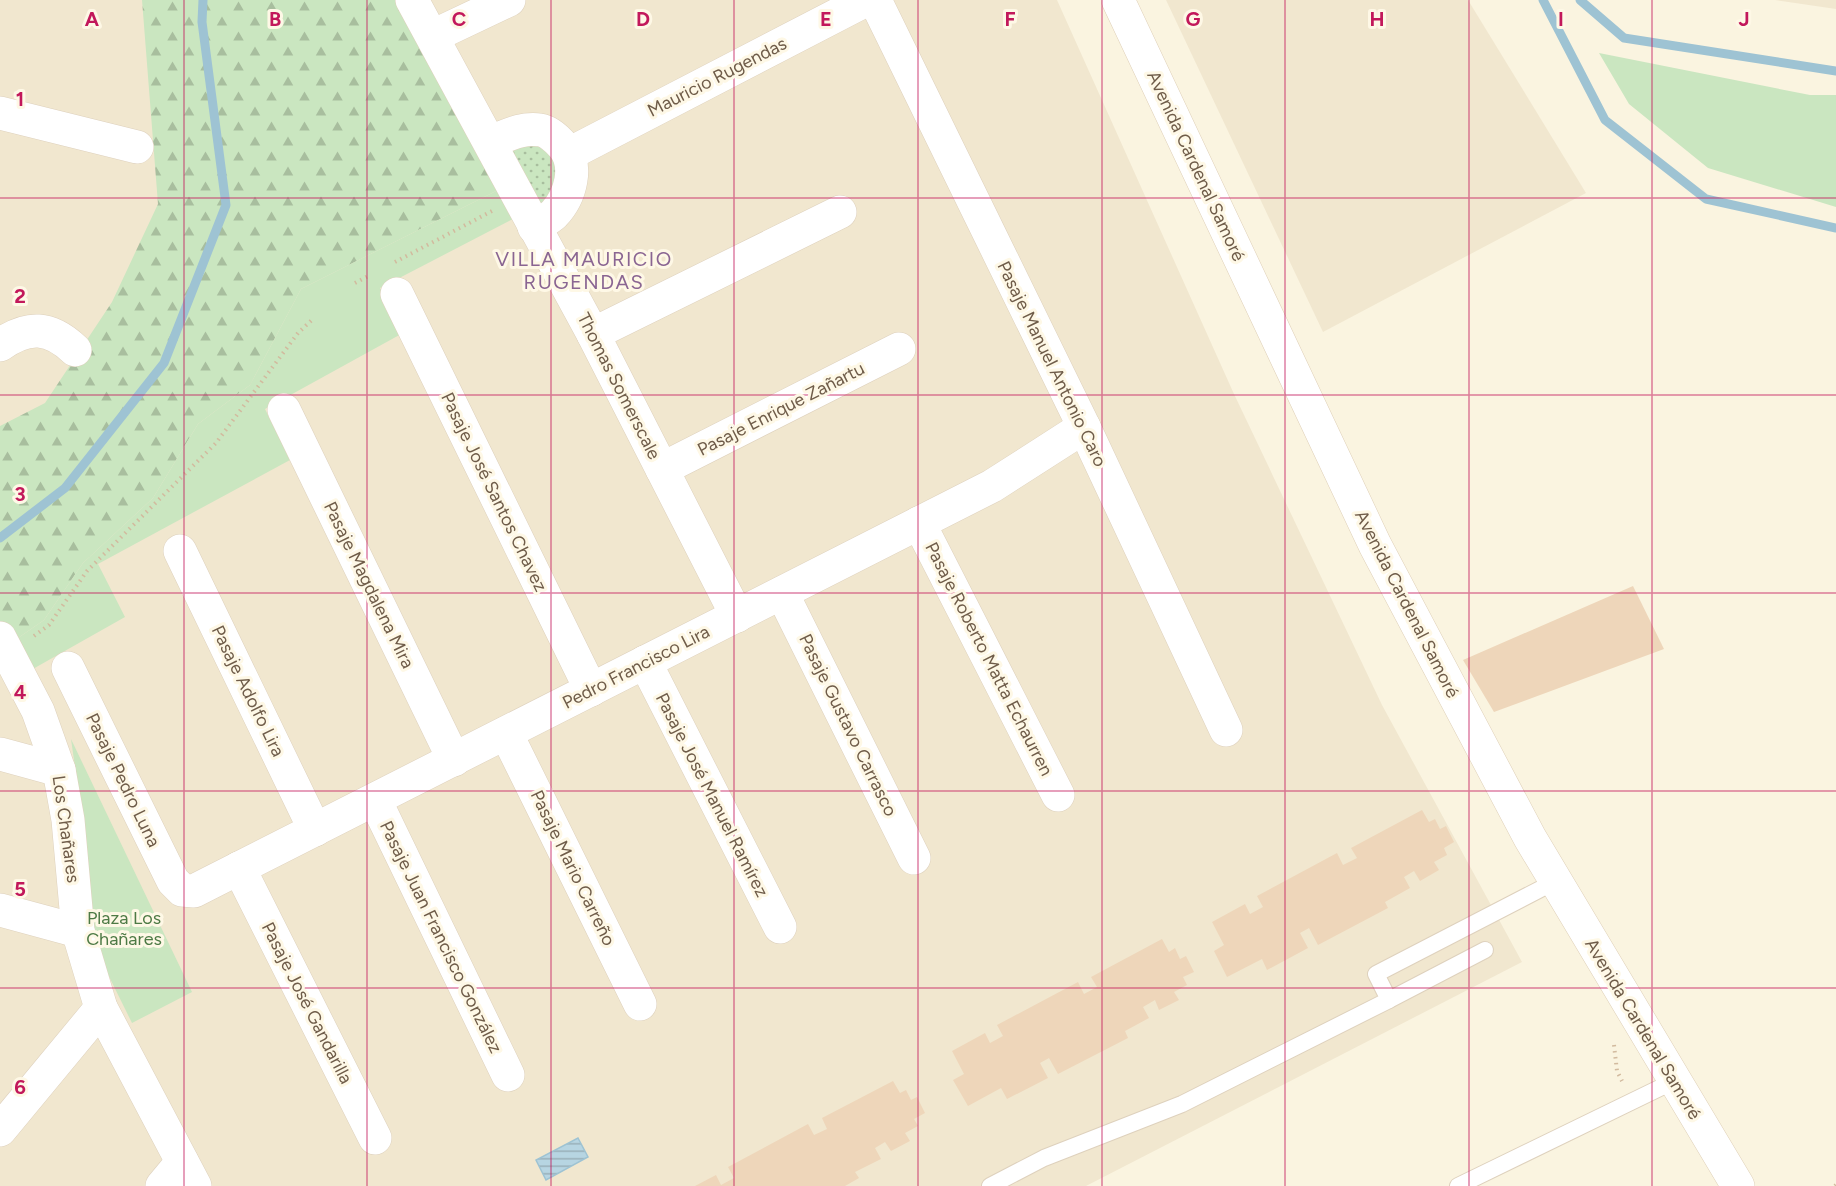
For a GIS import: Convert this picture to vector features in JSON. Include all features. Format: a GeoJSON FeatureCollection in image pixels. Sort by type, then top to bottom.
{"type":"FeatureCollection","features":[{"type":"Feature","properties":{"kind":"street","name":"Thomas Somerscale"},"geometry":{"type":"LineString","coordinates":[[412,0],[593,334],[737,616]]}},
{"type":"Feature","properties":{"kind":"street"},"geometry":{"type":"LineString","coordinates":[[433,36],[509,0]]}},
{"type":"Feature","properties":{"kind":"street","name":"Mauricio Rugendas"},"geometry":{"type":"LineString","coordinates":[[569,153],[866,0]]}},
{"type":"Feature","properties":{"kind":"street","name":"Pasaje Manuel Antonio Caro"},"geometry":{"type":"LineString","coordinates":[[875,0],[1084,427],[1226,730]]}},
{"type":"Feature","properties":{"kind":"street","name":"Avenida Cardenal Samoré"},"geometry":{"type":"LineString","coordinates":[[1118,0],[1375,545],[1530,838],[1738,1186]]}},
{"type":"Feature","properties":{"kind":"street"},"geometry":{"type":"LineString","coordinates":[[0,113],[137,147]]}},
{"type":"Feature","properties":{"kind":"street"},"geometry":{"type":"LineString","coordinates":[[490,142],[520,130],[541,130],[558,140],[569,153],[573,173],[566,194],[554,214],[534,227]]}},
{"type":"Feature","properties":{"kind":"street"},"geometry":{"type":"LineString","coordinates":[[593,334],[840,212]]}},
{"type":"Feature","properties":{"kind":"street","name":"Pasaje José Santos Chavez"},"geometry":{"type":"LineString","coordinates":[[386,278],[591,690]]}},
{"type":"Feature","properties":{"kind":"street"},"geometry":{"type":"LineString","coordinates":[[0,345],[8,339],[34,330],[61,337],[75,350]]}},
{"type":"Feature","properties":{"kind":"street","name":"Pasaje Enrique Zañartu"},"geometry":{"type":"LineString","coordinates":[[662,469],[899,349]]}},
{"type":"Feature","properties":{"kind":"street","name":"Pasaje Magdalena Mira"},"geometry":{"type":"LineString","coordinates":[[284,410],[454,760]]}},
{"type":"Feature","properties":{"kind":"street","name":"Pedro Francisco Lira"},"geometry":{"type":"LineString","coordinates":[[182,890],[194,891],[919,524],[992,486],[1084,427]]}},
{"type":"Feature","properties":{"kind":"street","name":"Pasaje Roberto Matta Echaurren"},"geometry":{"type":"LineString","coordinates":[[919,524],[1058,795]]}},
{"type":"Feature","properties":{"kind":"street","name":"Pasaje Adolfo Lira"},"geometry":{"type":"LineString","coordinates":[[180,551],[315,830]]}},
{"type":"Feature","properties":{"kind":"street","name":"Pasaje Gustavo Carrasco"},"geometry":{"type":"LineString","coordinates":[[782,593],[914,858]]}},
{"type":"Feature","properties":{"kind":"street","name":"Los Chañares"},"geometry":{"type":"LineString","coordinates":[[4,646],[38,711],[59,770],[68,820],[78,931],[101,1008],[180,1178]]}},
{"type":"Feature","properties":{"kind":"street","name":"Pasaje José Manuel Ramírez"},"geometry":{"type":"LineString","coordinates":[[645,662],[780,927]]}},
{"type":"Feature","properties":{"kind":"street","name":"Pasaje Pedro Luna"},"geometry":{"type":"LineString","coordinates":[[68,668],[173,881],[182,890]]}},
{"type":"Feature","properties":{"kind":"street","name":"Pasaje Mario Carreño"},"geometry":{"type":"LineString","coordinates":[[506,733],[640,1004]]}},
{"type":"Feature","properties":{"kind":"street"},"geometry":{"type":"LineString","coordinates":[[0,754],[59,770]]}},
{"type":"Feature","properties":{"kind":"street","name":"Pasaje Juan Francisco González"},"geometry":{"type":"LineString","coordinates":[[375,800],[508,1075]]}},
{"type":"Feature","properties":{"kind":"street","name":"Pasaje José Gandarilla"},"geometry":{"type":"LineString","coordinates":[[239,868],[375,1138]]}},
{"type":"Feature","properties":{"kind":"street"},"geometry":{"type":"LineString","coordinates":[[0,910],[78,931]]}},
{"type":"Feature","properties":{"kind":"street"},"geometry":{"type":"LineString","coordinates":[[0,1130],[101,1008]]}},
{"type":"Feature","properties":{"kind":"lane"},"geometry":{"type":"LineString","coordinates":[[1389,1000],[1376,974],[1556,880]]}},
{"type":"Feature","properties":{"kind":"lane"},"geometry":{"type":"LineString","coordinates":[[990,1186],[1044,1158],[1182,1104],[1485,950]]}},
{"type":"Feature","properties":{"kind":"lane"},"geometry":{"type":"LineString","coordinates":[[1458,1186],[1674,1081]]}},
{"type":"Feature","properties":{"kind":"path"},"geometry":{"type":"LineString","coordinates":[[355,283],[386,278],[519,198]]}},
{"type":"Feature","properties":{"kind":"path"},"geometry":{"type":"LineString","coordinates":[[4,646],[49,625],[87,571],[216,443],[298,333],[314,318]]}},
{"type":"Feature","properties":{"kind":"shaded area"},"geometry":{"type":"Polygon","coordinates":[[[0,0],[1057,0],[1234,394],[1382,705],[1522,962],[1086,1186],[0,1186],[0,0]]]}},
{"type":"Feature","properties":{"kind":"shaded area"},"geometry":{"type":"Polygon","coordinates":[[[1166,0],[1468,0],[1586,193],[1323,332],[1166,0]]]}},
{"type":"Feature","properties":{"kind":"shaded area"},"geometry":{"type":"Polygon","coordinates":[[[1775,0],[1836,0],[1836,9],[1775,0]]]}},
{"type":"Feature","properties":{"kind":"green space"},"geometry":{"type":"Polygon","coordinates":[[[142,0],[396,0],[498,190],[301,289],[250,385],[198,424],[153,498],[83,563],[44,620],[8,645],[0,630],[0,426],[45,403],[112,302],[158,204],[142,0]]]}},
{"type":"Feature","properties":{"kind":"green space"},"geometry":{"type":"Polygon","coordinates":[[[1599,53],[1810,95],[1836,95],[1836,207],[1708,168],[1629,104],[1599,53]]]}},
{"type":"Feature","properties":{"kind":"green space"},"geometry":{"type":"Polygon","coordinates":[[[520,130],[569,154],[534,227],[490,142],[520,130]]]}},
{"type":"Feature","properties":{"kind":"green space"},"geometry":{"type":"Polygon","coordinates":[[[498,190],[513,219],[380,288],[403,333],[265,409],[290,460],[98,564],[125,617],[24,674],[8,645],[44,620],[83,563],[153,498],[198,424],[250,385],[301,289],[498,190]]]}},
{"type":"Feature","properties":{"kind":"green space","name":"Plaza Los Chañares"},"geometry":{"type":"Polygon","coordinates":[[[71,739],[192,992],[132,1023],[90,938],[84,830],[71,739]]]}},
{"type":"Feature","properties":{"kind":"water"},"geometry":{"type":"Polygon","coordinates":[[[578,1138],[588,1157],[546,1180],[536,1160],[578,1138]]]}},
{"type":"Feature","properties":{"kind":"building"},"geometry":{"type":"Polygon","coordinates":[[[1633,586],[1664,649],[1494,712],[1463,660],[1633,586]]]}},
{"type":"Feature","properties":{"kind":"building"},"geometry":{"type":"Polygon","coordinates":[[[1422,810],[1429,822],[1435,819],[1440,829],[1446,826],[1454,842],[1444,848],[1447,855],[1434,862],[1439,870],[1420,881],[1414,871],[1404,877],[1410,888],[1385,902],[1388,908],[1318,945],[1309,928],[1300,933],[1308,948],[1267,970],[1262,959],[1227,977],[1214,951],[1224,945],[1212,922],[1245,904],[1250,914],[1263,907],[1257,896],[1337,853],[1343,865],[1357,858],[1351,848],[1422,810]]]}},
{"type":"Feature","properties":{"kind":"building"},"geometry":{"type":"Polygon","coordinates":[[[1162,939],[1169,952],[1175,948],[1180,959],[1186,956],[1194,972],[1183,977],[1187,985],[1174,992],[1179,1000],[1159,1010],[1155,1000],[1143,1007],[1149,1018],[1125,1031],[1128,1038],[1058,1074],[1049,1058],[1040,1063],[1048,1078],[1007,1099],[1001,1088],[968,1106],[953,1080],[964,1074],[952,1051],[985,1033],[990,1043],[1003,1036],[997,1025],[1078,982],[1084,994],[1097,987],[1091,977],[1162,939]]]}},
{"type":"Feature","properties":{"kind":"building"},"geometry":{"type":"Polygon","coordinates":[[[893,1081],[900,1093],[906,1090],[911,1100],[917,1097],[925,1113],[914,1119],[918,1126],[905,1133],[910,1141],[891,1151],[885,1142],[875,1148],[881,1159],[855,1172],[859,1178],[845,1186],[695,1186],[716,1175],[721,1185],[734,1178],[728,1167],[808,1124],[814,1135],[827,1129],[822,1118],[893,1081]]]}},
{"type":"Feature","properties":{"kind":"waterway"},"geometry":{"type":"LineString","coordinates":[[0,538],[65,488],[164,363],[226,205],[202,22],[203,0]]}},
{"type":"Feature","properties":{"kind":"waterway"},"geometry":{"type":"LineString","coordinates":[[1543,0],[1605,120],[1706,199],[1836,228]]}},
{"type":"Feature","properties":{"kind":"waterway"},"geometry":{"type":"LineString","coordinates":[[1580,0],[1624,38],[1836,71]]}},
{"type":"Feature","properties":{"kind":"district","name":"VILLA MAURICIO RUGENDAS"},"geometry":{"type":"Point","coordinates":[584,270]}}]}
